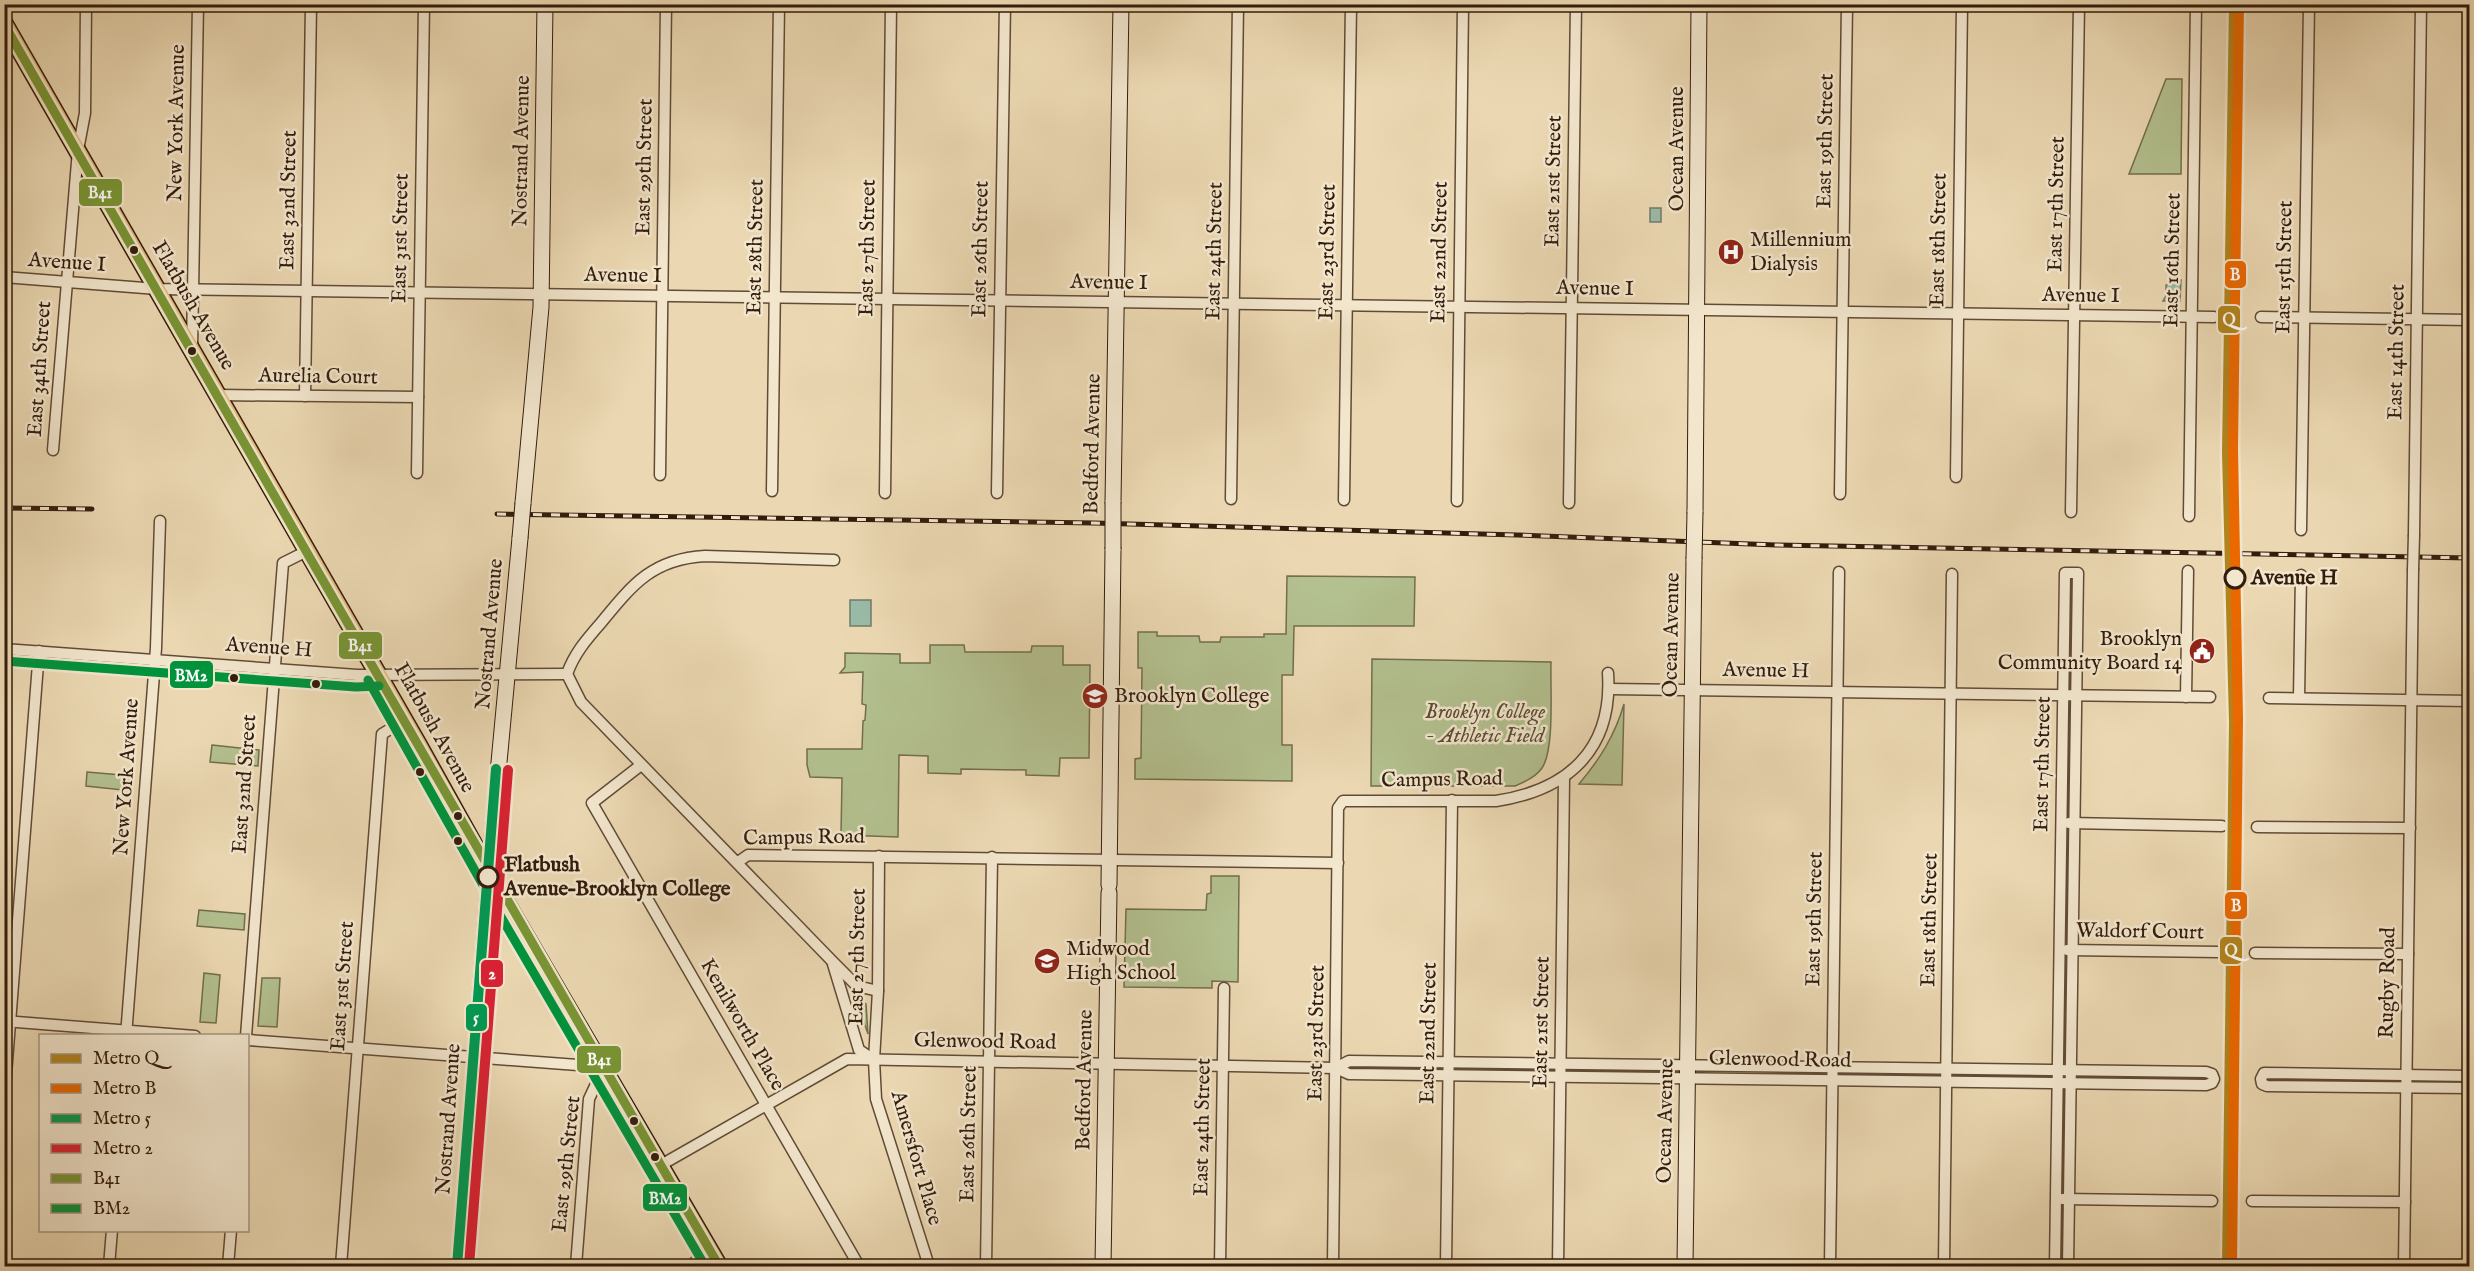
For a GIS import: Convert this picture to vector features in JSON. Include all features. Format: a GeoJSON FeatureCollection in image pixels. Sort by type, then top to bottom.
{"type":"FeatureCollection","features":[{"type":"Feature","properties":{"kind":"main road","name":"Nostrand Avenue"},"geometry":{"type":"LineString","coordinates":[[459,1266],[490,873],[541,294],[545,4]]}},
{"type":"Feature","properties":{"kind":"main road","name":"Bedford Avenue"},"geometry":{"type":"LineString","coordinates":[[1103,1266],[1121,4]]}},
{"type":"Feature","properties":{"kind":"main road","name":"Ocean Avenue"},"geometry":{"type":"LineString","coordinates":[[1685,1266],[1699,4]]}},
{"type":"Feature","properties":{"kind":"main road","name":"Flatbush Avenue"},"geometry":{"type":"LineString","coordinates":[[4,23],[405,720],[490,873],[719,1266]]}},
{"type":"Feature","properties":{"kind":"street","name":"East 34th Street"},"geometry":{"type":"LineString","coordinates":[[53,450],[78,150],[85,113],[86,4]]}},
{"type":"Feature","properties":{"kind":"street","name":"New York Avenue"},"geometry":{"type":"LineString","coordinates":[[192,350],[198,4]]}},
{"type":"Feature","properties":{"kind":"street","name":"East 32nd Street"},"geometry":{"type":"LineString","coordinates":[[305,396],[311,4]]}},
{"type":"Feature","properties":{"kind":"street","name":"East 31st Street"},"geometry":{"type":"LineString","coordinates":[[417,473],[424,4]]}},
{"type":"Feature","properties":{"kind":"street","name":"East 29th Street"},"geometry":{"type":"LineString","coordinates":[[660,475],[666,4]]}},
{"type":"Feature","properties":{"kind":"street","name":"East 28th Street"},"geometry":{"type":"LineString","coordinates":[[772,491],[779,4]]}},
{"type":"Feature","properties":{"kind":"street","name":"East 27th Street"},"geometry":{"type":"LineString","coordinates":[[885,493],[891,4]]}},
{"type":"Feature","properties":{"kind":"street","name":"East 26th Street"},"geometry":{"type":"LineString","coordinates":[[997,494],[1005,4]]}},
{"type":"Feature","properties":{"kind":"street","name":"East 24th Street"},"geometry":{"type":"LineString","coordinates":[[1231,499],[1238,4]]}},
{"type":"Feature","properties":{"kind":"street","name":"East 23rd Street"},"geometry":{"type":"LineString","coordinates":[[1344,500],[1351,4]]}},
{"type":"Feature","properties":{"kind":"street","name":"East 22nd Street"},"geometry":{"type":"LineString","coordinates":[[1456,501],[1463,4]]}},
{"type":"Feature","properties":{"kind":"street","name":"East 21st Street"},"geometry":{"type":"LineString","coordinates":[[1569,503],[1576,4]]}},
{"type":"Feature","properties":{"kind":"street","name":"East 19th Street"},"geometry":{"type":"LineString","coordinates":[[1840,494],[1847,4]]}},
{"type":"Feature","properties":{"kind":"street","name":"East 18th Street"},"geometry":{"type":"LineString","coordinates":[[1956,477],[1962,4]]}},
{"type":"Feature","properties":{"kind":"street","name":"East 17th Street"},"geometry":{"type":"LineString","coordinates":[[2071,512],[2079,4]]}},
{"type":"Feature","properties":{"kind":"street","name":"East 16th Street"},"geometry":{"type":"LineString","coordinates":[[2189,516],[2196,4]]}},
{"type":"Feature","properties":{"kind":"street","name":"East 15th Street"},"geometry":{"type":"LineString","coordinates":[[2301,530],[2309,4]]}},
{"type":"Feature","properties":{"kind":"street","name":"East 14th Street"},"geometry":{"type":"LineString","coordinates":[[2411,700],[2421,4]]}},
{"type":"Feature","properties":{"kind":"street","name":"Avenue I"},"geometry":{"type":"LineString","coordinates":[[4,278],[194,290],[2214,317]]}},
{"type":"Feature","properties":{"kind":"street"},"geometry":{"type":"LineString","coordinates":[[2261,317],[2469,321]]}},
{"type":"Feature","properties":{"kind":"street","name":"Aurelia Court"},"geometry":{"type":"LineString","coordinates":[[218,395],[418,398]]}},
{"type":"Feature","properties":{"kind":"street","name":"New York Avenue"},"geometry":{"type":"LineString","coordinates":[[127,1033],[155,660],[160,521]]}},
{"type":"Feature","properties":{"kind":"street","name":"East 32nd Street"},"geometry":{"type":"LineString","coordinates":[[247,1034],[283,563],[307,551]]}},
{"type":"Feature","properties":{"kind":"street"},"geometry":{"type":"LineString","coordinates":[[567,674],[570,663],[583,644],[637,581],[650,571],[676,560],[705,556],[834,560]]}},
{"type":"Feature","properties":{"kind":"street"},"geometry":{"type":"LineString","coordinates":[[2186,697],[2188,571]]}},
{"type":"Feature","properties":{"kind":"street","name":"East 19th Street"},"geometry":{"type":"LineString","coordinates":[[1830,1266],[1839,572]]}},
{"type":"Feature","properties":{"kind":"street","name":"East 17th Street"},"geometry":{"type":"LineString","coordinates":[[2055,1266],[2065,573],[2078,573],[2068,1266]]}},
{"type":"Feature","properties":{"kind":"street","name":"East 18th Street"},"geometry":{"type":"LineString","coordinates":[[1944,1266],[1952,574]]}},
{"type":"Feature","properties":{"kind":"street"},"geometry":{"type":"LineString","coordinates":[[2299,698],[2301,575]]}},
{"type":"Feature","properties":{"kind":"street","name":"Avenue H"},"geometry":{"type":"LineString","coordinates":[[4,649],[357,675],[567,674]]}},
{"type":"Feature","properties":{"kind":"street"},"geometry":{"type":"LineString","coordinates":[[4,1100],[7,1021],[39,651]]}},
{"type":"Feature","properties":{"kind":"street","name":"Campus Road"},"geometry":{"type":"LineString","coordinates":[[1342,801],[1496,801],[1548,787],[1564,778],[1587,754],[1596,738],[1603,721],[1609,689],[1608,673]]}},
{"type":"Feature","properties":{"kind":"street","name":"Campus Road"},"geometry":{"type":"LineString","coordinates":[[567,674],[581,702],[738,862],[748,855],[1338,863]]}},
{"type":"Feature","properties":{"kind":"street","name":"Avenue H"},"geometry":{"type":"LineString","coordinates":[[1609,689],[2210,697]]}},
{"type":"Feature","properties":{"kind":"street"},"geometry":{"type":"LineString","coordinates":[[2269,698],[2469,700]]}},
{"type":"Feature","properties":{"kind":"street","name":"Rugby Road"},"geometry":{"type":"LineString","coordinates":[[2404,1266],[2411,700]]}},
{"type":"Feature","properties":{"kind":"street","name":"East 31st Street"},"geometry":{"type":"LineString","coordinates":[[341,1266],[382,734],[405,720]]}},
{"type":"Feature","properties":{"kind":"street","name":"Kenilworth Place"},"geometry":{"type":"LineString","coordinates":[[641,765],[592,803],[859,1266]]}},
{"type":"Feature","properties":{"kind":"street","name":"East 21st Street"},"geometry":{"type":"LineString","coordinates":[[1558,1266],[1564,778]]}},
{"type":"Feature","properties":{"kind":"street","name":"East 22nd Street"},"geometry":{"type":"LineString","coordinates":[[1446,1266],[1452,800]]}},
{"type":"Feature","properties":{"kind":"street","name":"East 23rd Street"},"geometry":{"type":"LineString","coordinates":[[1333,1266],[1338,808],[1342,801]]}},
{"type":"Feature","properties":{"kind":"street"},"geometry":{"type":"LineString","coordinates":[[2061,823],[2222,826]]}},
{"type":"Feature","properties":{"kind":"street"},"geometry":{"type":"LineString","coordinates":[[2257,827],[2410,828]]}},
{"type":"Feature","properties":{"kind":"street","name":"East 27th Street"},"geometry":{"type":"LineString","coordinates":[[874,1060],[878,992],[879,856]]}},
{"type":"Feature","properties":{"kind":"street","name":"East 26th Street"},"geometry":{"type":"LineString","coordinates":[[986,1266],[992,857]]}},
{"type":"Feature","properties":{"kind":"street"},"geometry":{"type":"LineString","coordinates":[[738,862],[857,986],[878,992]]}},
{"type":"Feature","properties":{"kind":"street","name":"Waldorf Court"},"geometry":{"type":"LineString","coordinates":[[2060,950],[2219,952]]}},
{"type":"Feature","properties":{"kind":"street"},"geometry":{"type":"LineString","coordinates":[[2255,953],[2408,954]]}},
{"type":"Feature","properties":{"kind":"street"},"geometry":{"type":"LineString","coordinates":[[832,962],[859,1050],[874,1060]]}},
{"type":"Feature","properties":{"kind":"street","name":"East 24th Street"},"geometry":{"type":"LineString","coordinates":[[1220,1266],[1224,988]]}},
{"type":"Feature","properties":{"kind":"street"},"geometry":{"type":"LineString","coordinates":[[7,1021],[127,1033],[161,1034]]}},
{"type":"Feature","properties":{"kind":"street"},"geometry":{"type":"LineString","coordinates":[[249,1037],[604,1067]]}},
{"type":"Feature","properties":{"kind":"street","name":"Glenwood Road"},"geometry":{"type":"LineString","coordinates":[[661,1166],[847,1059],[1336,1068],[1349,1074],[1560,1077],[1688,1071],[1833,1066],[2206,1072],[2212,1074],[2214,1079],[2209,1084],[1832,1080],[1688,1071],[1561,1062],[1349,1061],[1336,1068]]}},
{"type":"Feature","properties":{"kind":"street","name":"Amersfort Place"},"geometry":{"type":"LineString","coordinates":[[874,1060],[876,1099],[929,1266]]}},
{"type":"Feature","properties":{"kind":"street","name":"East 29th Street"},"geometry":{"type":"LineString","coordinates":[[576,1266],[589,1100],[604,1067]]}},
{"type":"Feature","properties":{"kind":"street"},"geometry":{"type":"LineString","coordinates":[[2151,1071],[2152,1084]]}},
{"type":"Feature","properties":{"kind":"street"},"geometry":{"type":"LineString","coordinates":[[2469,1076],[2264,1073],[2261,1079],[2262,1084],[2267,1086],[2469,1088]]}},
{"type":"Feature","properties":{"kind":"street"},"geometry":{"type":"LineString","coordinates":[[2324,1086],[2325,1074]]}},
{"type":"Feature","properties":{"kind":"street"},"geometry":{"type":"LineString","coordinates":[[2057,1199],[2211,1201]]}},
{"type":"Feature","properties":{"kind":"street"},"geometry":{"type":"LineString","coordinates":[[2252,1201],[2405,1202]]}},
{"type":"Feature","properties":{"kind":"street"},"geometry":{"type":"LineString","coordinates":[[109,1266],[112,1232]]}},
{"type":"Feature","properties":{"kind":"street"},"geometry":{"type":"LineString","coordinates":[[228,1266],[231,1232]]}},
{"type":"Feature","properties":{"kind":"street"},"geometry":{"type":"LineString","coordinates":[[691,1266],[708,1249]]}},
{"type":"Feature","properties":{"kind":"green space"},"geometry":{"type":"Polygon","coordinates":[[[2166,79],[2182,79],[2181,174],[2129,174],[2166,79]]]}},
{"type":"Feature","properties":{"kind":"green space"},"geometry":{"type":"Polygon","coordinates":[[[1287,576],[1415,577],[1414,626],[1294,626],[1293,675],[1282,675],[1282,745],[1292,745],[1292,781],[1135,779],[1135,759],[1141,758],[1142,668],[1138,668],[1138,632],[1157,632],[1157,636],[1199,636],[1200,642],[1220,642],[1221,637],[1264,637],[1264,634],[1286,634],[1287,576]]]}},
{"type":"Feature","properties":{"kind":"green space"},"geometry":{"type":"Polygon","coordinates":[[[930,645],[964,645],[965,652],[1031,652],[1032,646],[1063,646],[1063,665],[1090,665],[1089,758],[1060,758],[1059,776],[1026,775],[1026,770],[961,769],[961,774],[928,773],[928,756],[899,755],[898,837],[841,835],[842,778],[810,777],[807,749],[862,749],[866,705],[862,704],[863,672],[840,673],[845,667],[845,653],[900,654],[900,663],[930,663],[930,645]]]}},
{"type":"Feature","properties":{"kind":"green space","name":"Brooklyn College - Athletic Field"},"geometry":{"type":"Polygon","coordinates":[[[1372,659],[1551,662],[1549,747],[1542,768],[1533,777],[1515,786],[1371,786],[1372,659]]]}},
{"type":"Feature","properties":{"kind":"green space"},"geometry":{"type":"Polygon","coordinates":[[[1624,704],[1622,785],[1579,784],[1606,746],[1624,704]]]}},
{"type":"Feature","properties":{"kind":"green space"},"geometry":{"type":"Polygon","coordinates":[[[212,745],[259,750],[258,766],[210,762],[212,745]]]}},
{"type":"Feature","properties":{"kind":"green space"},"geometry":{"type":"Polygon","coordinates":[[[87,772],[133,776],[132,791],[86,786],[87,772]]]}},
{"type":"Feature","properties":{"kind":"green space"},"geometry":{"type":"Polygon","coordinates":[[[1211,876],[1239,876],[1238,982],[1212,981],[1212,988],[1124,987],[1126,909],[1206,910],[1207,894],[1211,893],[1211,876]]]}},
{"type":"Feature","properties":{"kind":"green space"},"geometry":{"type":"Polygon","coordinates":[[[199,910],[245,914],[244,930],[197,926],[199,910]]]}},
{"type":"Feature","properties":{"kind":"green space"},"geometry":{"type":"Polygon","coordinates":[[[204,973],[220,975],[216,1023],[200,1022],[204,973]]]}},
{"type":"Feature","properties":{"kind":"green space"},"geometry":{"type":"Polygon","coordinates":[[[262,978],[280,978],[277,1027],[258,1026],[262,978]]]}},
{"type":"Feature","properties":{"kind":"green space"},"geometry":{"type":"Polygon","coordinates":[[[856,999],[866,1004],[868,1034],[856,999]]]}},
{"type":"Feature","properties":{"kind":"shaded area"},"geometry":{"type":"Polygon","coordinates":[[[1650,208],[1661,208],[1661,222],[1650,222],[1650,208]]]}},
{"type":"Feature","properties":{"kind":"shaded area"},"geometry":{"type":"Polygon","coordinates":[[[2181,280],[2180,301],[2163,301],[2166,296],[2166,285],[2181,280]]]}},
{"type":"Feature","properties":{"kind":"shaded area"},"geometry":{"type":"Polygon","coordinates":[[[850,600],[871,600],[871,626],[850,626],[850,600]]]}},
{"type":"Feature","properties":{"kind":"railway"},"geometry":{"type":"LineString","coordinates":[[4,508],[92,509]]}},
{"type":"Feature","properties":{"kind":"railway"},"geometry":{"type":"LineString","coordinates":[[497,514],[1094,523],[1776,545],[2470,558]]}},
{"type":"Feature","properties":{"kind":"metro line","name":"Q"},"geometry":{"type":"LineString","coordinates":[[2227,1266],[2234,722],[2227,452],[2234,4]]}},
{"type":"Feature","properties":{"kind":"metro line","name":"B"},"geometry":{"type":"LineString","coordinates":[[2232,1266],[2238,719],[2233,448],[2239,4]]}},
{"type":"Feature","properties":{"kind":"metro line","name":"5"},"geometry":{"type":"LineString","coordinates":[[457,1266],[496,769]]}},
{"type":"Feature","properties":{"kind":"metro line","name":"2"},"geometry":{"type":"LineString","coordinates":[[469,1266],[508,770]]}},
{"type":"Feature","properties":{"kind":"transit line","name":"B41"},"geometry":{"type":"LineString","coordinates":[[4,24],[719,1266]]}},
{"type":"Feature","properties":{"kind":"transit line","name":"BM2"},"geometry":{"type":"LineString","coordinates":[[4,661],[356,687],[379,686]]}},
{"type":"Feature","properties":{"kind":"transit line","name":"BM2"},"geometry":{"type":"LineString","coordinates":[[368,680],[497,910],[705,1266]]}},
{"type":"Feature","properties":{"kind":"place","name":"Millennium Dialysis"},"geometry":{"type":"Point","coordinates":[1731,252]}},
{"type":"Feature","properties":{"kind":"place","name":"Avenue H"},"geometry":{"type":"Point","coordinates":[2235,578]}},
{"type":"Feature","properties":{"kind":"place","name":"Brooklyn Community Board 14"},"geometry":{"type":"Point","coordinates":[2202,651]}},
{"type":"Feature","properties":{"kind":"place","name":"Brooklyn College"},"geometry":{"type":"Point","coordinates":[1095,696]}},
{"type":"Feature","properties":{"kind":"place","name":"Flatbush Avenue–Brooklyn College"},"geometry":{"type":"Point","coordinates":[488,877]}},
{"type":"Feature","properties":{"kind":"place","name":"Midwood High School"},"geometry":{"type":"Point","coordinates":[1047,961]}}]}
